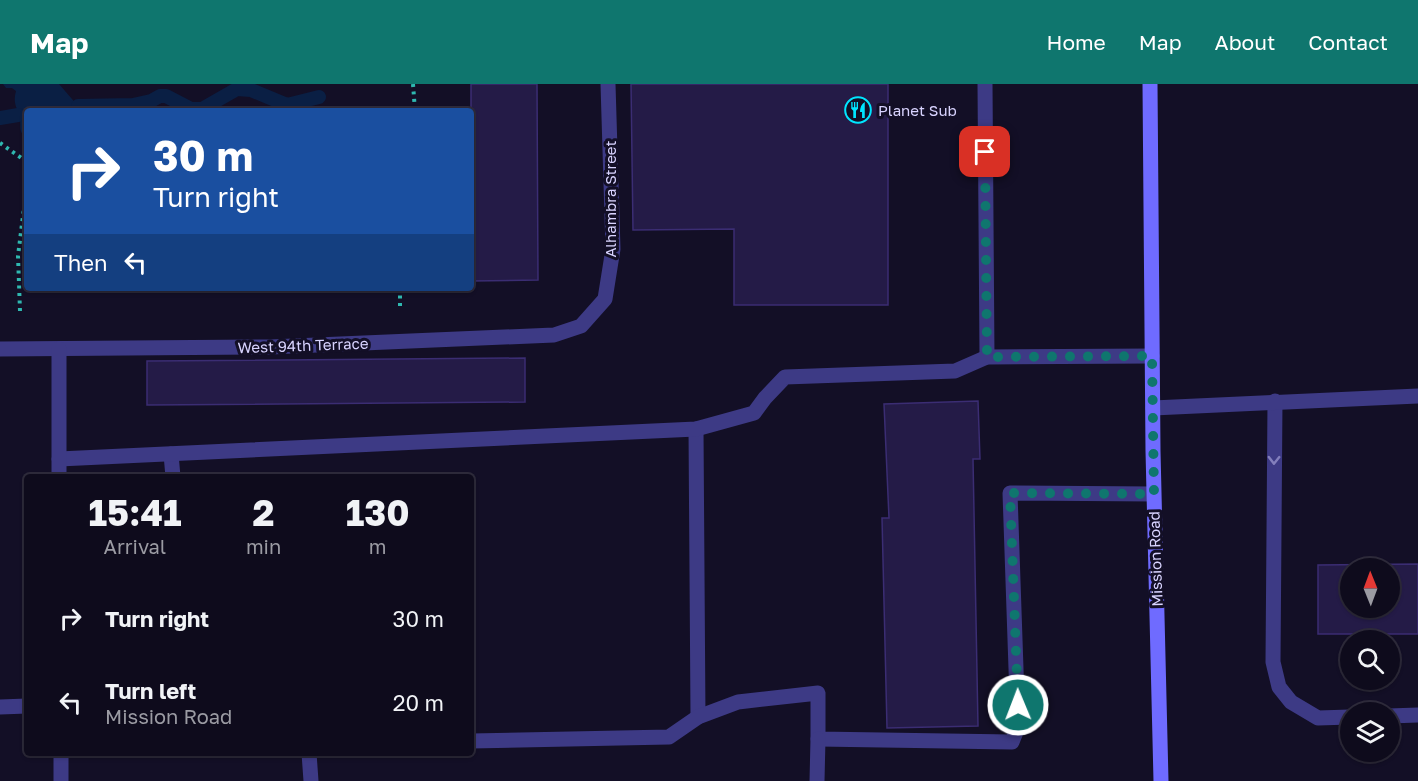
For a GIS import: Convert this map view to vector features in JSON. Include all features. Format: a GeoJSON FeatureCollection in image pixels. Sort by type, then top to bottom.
{"type":"FeatureCollection","features":[{"type":"Feature","properties":{"kind":"main road","name":"Mission Road"},"geometry":{"type":"LineString","coordinates":[[1150,84],[1152,408],[1161,781]]}},
{"type":"Feature","properties":{"kind":"street","name":"Alhambra Street"},"geometry":{"type":"LineString","coordinates":[[597,310],[605,299],[613,249],[608,84]]}},
{"type":"Feature","properties":{"kind":"street"},"geometry":{"type":"LineString","coordinates":[[985,84],[987,357]]}},
{"type":"Feature","properties":{"kind":"street","name":"West 94th Terrace"},"geometry":{"type":"LineString","coordinates":[[0,349],[270,347],[554,335],[582,326],[597,310]]}},
{"type":"Feature","properties":{"kind":"street"},"geometry":{"type":"LineString","coordinates":[[59,349],[59,474]]}},
{"type":"Feature","properties":{"kind":"street"},"geometry":{"type":"LineString","coordinates":[[59,459],[696,429],[754,413],[784,377],[955,371],[987,357],[1152,356]]}},
{"type":"Feature","properties":{"kind":"street"},"geometry":{"type":"LineString","coordinates":[[1152,408],[1418,396]]}},
{"type":"Feature","properties":{"kind":"street"},"geometry":{"type":"LineString","coordinates":[[1275,402],[1273,662],[1279,687],[1291,702],[1318,718],[1340,717]]}},
{"type":"Feature","properties":{"kind":"street"},"geometry":{"type":"LineString","coordinates":[[696,429],[698,717]]}},
{"type":"Feature","properties":{"kind":"street"},"geometry":{"type":"LineString","coordinates":[[171,454],[172,474]]}},
{"type":"Feature","properties":{"kind":"street"},"geometry":{"type":"LineString","coordinates":[[818,739],[1012,742],[1018,727],[1010,493],[1154,494]]}},
{"type":"Feature","properties":{"kind":"street"},"geometry":{"type":"LineString","coordinates":[[474,741],[669,738],[698,717],[738,702],[818,693],[817,781]]}},
{"type":"Feature","properties":{"kind":"street"},"geometry":{"type":"LineString","coordinates":[[0,706],[24,706]]}},
{"type":"Feature","properties":{"kind":"street"},"geometry":{"type":"LineString","coordinates":[[1400,716],[1418,715]]}},
{"type":"Feature","properties":{"kind":"street"},"geometry":{"type":"LineString","coordinates":[[61,756],[61,781]]}},
{"type":"Feature","properties":{"kind":"street"},"geometry":{"type":"LineString","coordinates":[[309,756],[311,781]]}},
{"type":"Feature","properties":{"kind":"path"},"geometry":{"type":"LineString","coordinates":[[413,84],[416,108]]}},
{"type":"Feature","properties":{"kind":"path"},"geometry":{"type":"LineString","coordinates":[[0,143],[24,159]]}},
{"type":"Feature","properties":{"kind":"path"},"geometry":{"type":"LineString","coordinates":[[20,311],[18,256],[24,208]]}},
{"type":"Feature","properties":{"kind":"path"},"geometry":{"type":"LineString","coordinates":[[400,291],[400,310]]}},
{"type":"Feature","properties":{"kind":"water"},"geometry":{"type":"Polygon","coordinates":[[[3,84],[59,84],[78,106],[24,108],[23,135],[15,104],[16,91],[6,88],[3,84]]]}},
{"type":"Feature","properties":{"kind":"building"},"geometry":{"type":"Polygon","coordinates":[[[471,84],[537,84],[538,280],[474,281],[474,108],[471,108],[471,84]]]}},
{"type":"Feature","properties":{"kind":"building"},"geometry":{"type":"Polygon","coordinates":[[[631,84],[888,84],[888,305],[734,305],[734,229],[633,230],[631,84]]]}},
{"type":"Feature","properties":{"kind":"building"},"geometry":{"type":"Polygon","coordinates":[[[525,358],[525,402],[147,405],[147,361],[525,358]]]}},
{"type":"Feature","properties":{"kind":"building"},"geometry":{"type":"Polygon","coordinates":[[[978,401],[980,459],[973,459],[978,726],[887,728],[882,518],[889,518],[884,404],[978,401]]]}},
{"type":"Feature","properties":{"kind":"building"},"geometry":{"type":"Polygon","coordinates":[[[1400,564],[1418,564],[1418,634],[1400,634],[1400,630],[1340,630],[1340,634],[1318,634],[1318,565],[1340,565],[1340,618],[1400,618],[1400,564]]]}},
{"type":"Feature","properties":{"kind":"waterway"},"geometry":{"type":"LineString","coordinates":[[204,108],[237,89],[251,90],[287,105],[319,97]]}},
{"type":"Feature","properties":{"kind":"waterway"},"geometry":{"type":"LineString","coordinates":[[78,106],[133,105],[166,96],[189,108]]}},
{"type":"Feature","properties":{"kind":"waterway"},"geometry":{"type":"LineString","coordinates":[[0,118],[18,115]]}},
{"type":"Feature","properties":{"kind":"place","name":"Planet Sub"},"geometry":{"type":"Point","coordinates":[858,110]}},
{"type":"Feature","properties":{"kind":"route"},"geometry":{"type":"LineString","coordinates":[[985,152],[987,357],[1152,356],[1154,494],[1010,493],[1018,705]]}}]}
